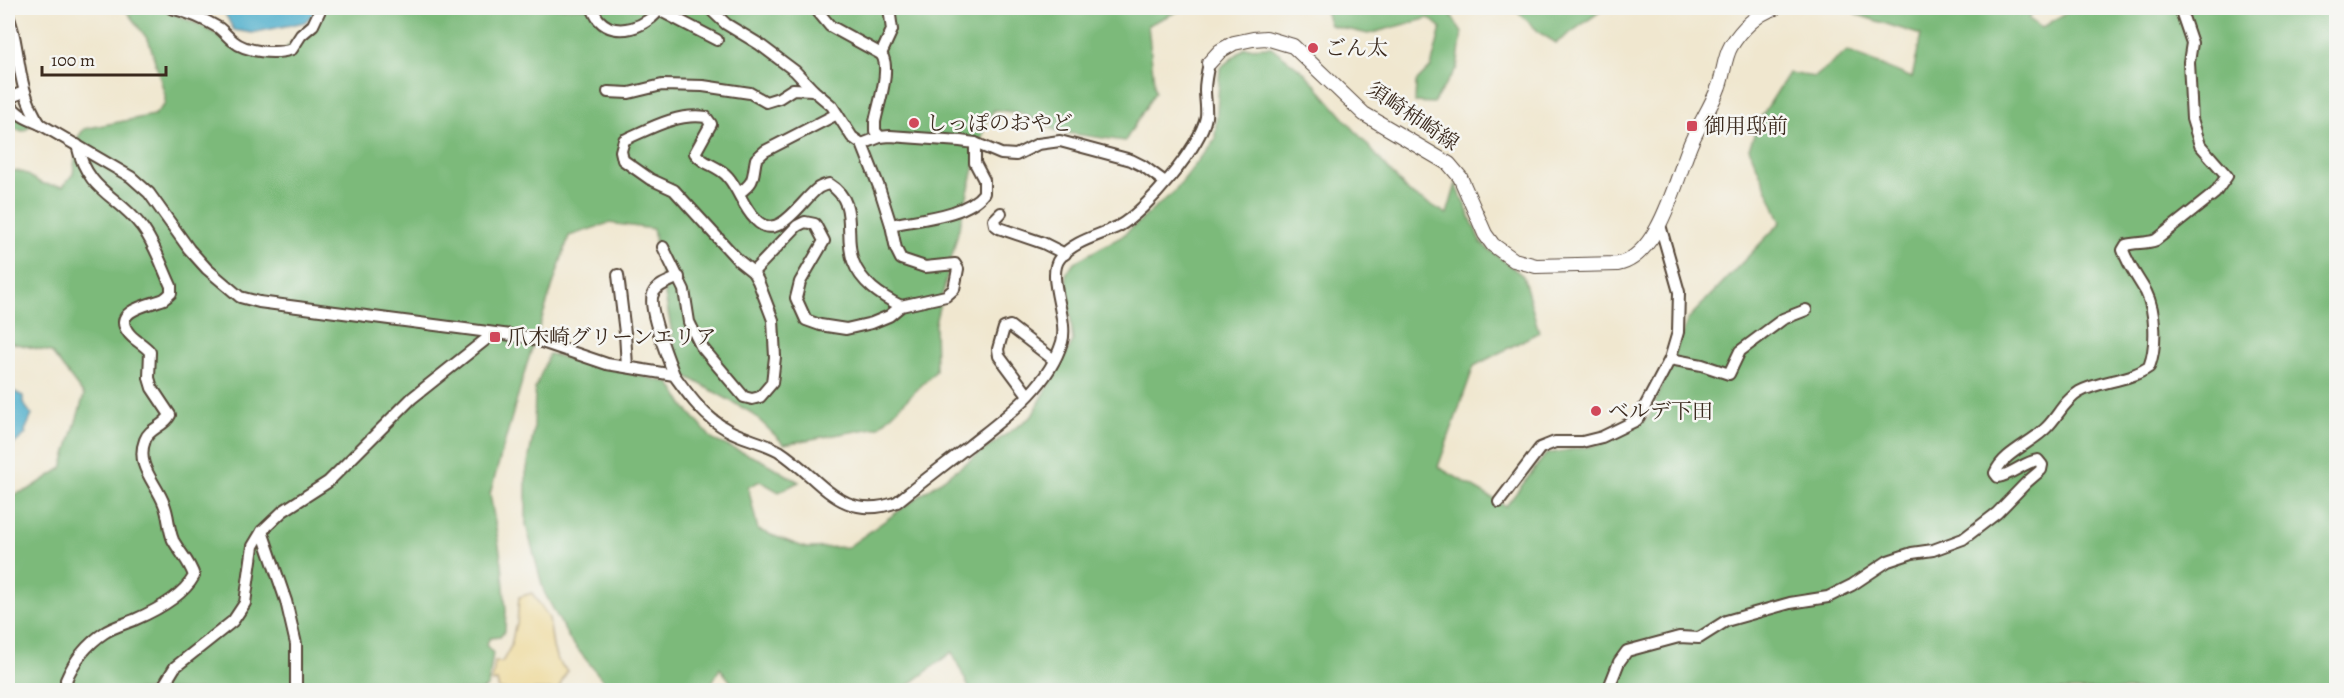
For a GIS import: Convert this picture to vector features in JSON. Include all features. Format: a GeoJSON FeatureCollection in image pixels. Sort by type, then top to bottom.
{"type":"FeatureCollection","features":[{"type":"Feature","properties":{"kind":"main road","name":"須崎柿崎線"},"geometry":{"type":"LineString","coordinates":[[1209,63],[1220,51],[1253,39],[1266,38],[1293,46],[1364,114],[1449,164],[1460,177],[1485,234],[1493,245],[1514,260],[1536,266],[1604,266],[1627,262],[1642,250],[1660,225],[1671,202],[1691,143],[1719,87],[1731,47],[1756,17],[1775,8]]}},
{"type":"Feature","properties":{"kind":"street"},"geometry":{"type":"LineString","coordinates":[[10,8],[8,14],[24,92],[31,111],[40,124]]}},
{"type":"Feature","properties":{"kind":"street"},"geometry":{"type":"LineString","coordinates":[[171,8],[183,11],[220,29],[240,45],[262,51],[292,48],[301,35],[313,25],[321,8]]}},
{"type":"Feature","properties":{"kind":"street"},"geometry":{"type":"LineString","coordinates":[[592,8],[599,20],[611,27],[628,29],[648,21],[659,9],[717,40]]}},
{"type":"Feature","properties":{"kind":"street"},"geometry":{"type":"LineString","coordinates":[[709,8],[726,24],[777,57],[821,96],[837,114],[852,137],[862,144],[901,259],[925,267],[955,264],[958,269],[954,289],[946,297],[901,306],[889,316],[846,329],[820,325],[806,320],[796,298],[796,292],[824,241],[815,224],[805,222],[797,226],[753,272]]}},
{"type":"Feature","properties":{"kind":"street"},"geometry":{"type":"LineString","coordinates":[[815,8],[830,26],[881,54],[885,59],[885,72],[875,122],[875,131],[880,137]]}},
{"type":"Feature","properties":{"kind":"street"},"geometry":{"type":"LineString","coordinates":[[881,54],[892,30],[889,8]]}},
{"type":"Feature","properties":{"kind":"street"},"geometry":{"type":"LineString","coordinates":[[1608,690],[1619,662],[1627,651],[1679,637],[1699,638],[1726,621],[1790,603],[1828,597],[1852,585],[1888,561],[1912,553],[1933,550],[1963,539],[1996,513],[2041,470],[2042,465],[2038,460],[2010,474],[1998,477],[1995,473],[2004,460],[2030,443],[2048,427],[2071,398],[2093,387],[2125,379],[2149,367],[2153,357],[2153,316],[2147,294],[2126,260],[2123,250],[2126,245],[2145,244],[2156,240],[2215,193],[2227,176],[2200,145],[2192,119],[2189,62],[2192,42],[2180,8]]}},
{"type":"Feature","properties":{"kind":"street"},"geometry":{"type":"LineString","coordinates":[[679,277],[653,292],[651,300],[674,375],[700,410],[729,431],[778,451],[846,503],[866,509],[897,502],[1012,412],[1048,372],[1065,329],[1055,267],[1079,242],[1119,226],[1131,218],[1184,160],[1199,136],[1206,117],[1205,88],[1209,63]]}},
{"type":"Feature","properties":{"kind":"street"},"geometry":{"type":"LineString","coordinates":[[608,92],[629,93],[662,85],[703,86],[750,93],[766,102],[779,98],[793,89],[813,90]]}},
{"type":"Feature","properties":{"kind":"street"},"geometry":{"type":"LineString","coordinates":[[24,92],[11,97],[9,102],[19,114],[131,177],[149,193],[189,249],[207,269],[240,297],[527,337],[607,364],[674,375]]}},
{"type":"Feature","properties":{"kind":"street"},"geometry":{"type":"LineString","coordinates":[[739,193],[754,179],[756,159],[765,151],[837,114]]}},
{"type":"Feature","properties":{"kind":"street"},"geometry":{"type":"LineString","coordinates":[[663,248],[679,277],[688,305],[689,322],[701,346],[744,397],[752,399],[760,397],[772,383],[775,357],[773,320],[753,272],[738,260],[674,190],[650,179],[623,160],[621,151],[624,140],[649,128],[680,117],[706,117],[711,124],[695,153],[699,160],[717,167],[727,176],[760,225],[768,227],[781,224],[798,210],[817,188],[829,184],[840,190],[845,198],[850,218],[850,244],[853,261],[859,272],[884,297],[901,306]]}},
{"type":"Feature","properties":{"kind":"street"},"geometry":{"type":"LineString","coordinates":[[862,144],[890,136],[975,143],[1000,154],[1016,155],[1038,144],[1060,141],[1131,160],[1165,182]]}},
{"type":"Feature","properties":{"kind":"street"},"geometry":{"type":"LineString","coordinates":[[891,225],[940,215],[973,205],[984,193],[984,180],[975,163],[975,143]]}},
{"type":"Feature","properties":{"kind":"street"},"geometry":{"type":"LineString","coordinates":[[69,690],[66,680],[82,652],[103,633],[161,605],[188,586],[194,576],[191,566],[173,540],[165,505],[145,471],[142,459],[143,444],[148,433],[166,422],[170,415],[152,388],[149,378],[150,352],[127,332],[125,324],[130,313],[139,307],[164,299],[171,293],[171,286],[144,230],[134,217],[106,195],[91,178],[80,159],[77,145]]}},
{"type":"Feature","properties":{"kind":"street"},"geometry":{"type":"LineString","coordinates":[[1000,213],[994,219],[995,225],[999,228],[1043,243],[1065,254]]}},
{"type":"Feature","properties":{"kind":"street"},"geometry":{"type":"LineString","coordinates":[[1499,502],[1540,448],[1555,442],[1582,442],[1602,437],[1637,420],[1670,359],[1678,332],[1678,292],[1660,225]]}},
{"type":"Feature","properties":{"kind":"street"},"geometry":{"type":"LineString","coordinates":[[618,275],[627,367]]}},
{"type":"Feature","properties":{"kind":"street"},"geometry":{"type":"LineString","coordinates":[[1670,359],[1702,365],[1728,374],[1740,351],[1783,319],[1806,310]]}},
{"type":"Feature","properties":{"kind":"street"},"geometry":{"type":"LineString","coordinates":[[1028,395],[999,356],[998,349],[1004,328],[1010,326],[1054,360]]}},
{"type":"Feature","properties":{"kind":"street"},"geometry":{"type":"LineString","coordinates":[[161,690],[175,667],[233,621],[245,603],[253,546],[262,531],[282,511],[328,482],[412,398],[494,333]]}},
{"type":"Feature","properties":{"kind":"street"},"geometry":{"type":"LineString","coordinates":[[262,531],[286,601],[296,644],[296,690]]}},
{"type":"Feature","properties":{"kind":"green space"},"geometry":{"type":"Polygon","coordinates":[[[124,8],[161,8],[202,26],[241,49],[280,54],[325,8],[1185,8],[1148,25],[1155,92],[1125,141],[1059,132],[1021,113],[994,110],[985,125],[935,323],[936,371],[879,427],[784,444],[752,413],[679,372],[653,229],[609,223],[569,236],[526,367],[490,494],[502,563],[506,611],[505,631],[500,637],[490,638],[486,645],[493,653],[488,686],[483,690],[8,690],[8,577],[12,571],[8,566],[8,496],[28,490],[62,468],[84,395],[51,352],[8,342],[8,171],[21,172],[45,184],[63,186],[73,174],[78,137],[84,129],[154,115],[165,104],[165,95],[149,41],[124,8]]]}},
{"type":"Feature","properties":{"kind":"green space"},"geometry":{"type":"Polygon","coordinates":[[[1324,8],[1447,8],[1462,33],[1457,68],[1433,103],[1415,102],[1416,82],[1431,67],[1441,28],[1429,18],[1368,34],[1330,25],[1324,8]]]}},
{"type":"Feature","properties":{"kind":"green space"},"geometry":{"type":"Polygon","coordinates":[[[1514,8],[1605,8],[1556,43],[1540,33],[1514,8]]]}},
{"type":"Feature","properties":{"kind":"green space"},"geometry":{"type":"Polygon","coordinates":[[[1849,8],[2035,8],[2029,19],[2042,28],[2073,8],[2336,8],[2336,690],[970,690],[952,652],[902,690],[737,690],[720,668],[708,690],[611,690],[570,640],[544,592],[526,525],[526,474],[534,430],[535,389],[549,354],[670,383],[684,406],[713,440],[761,460],[799,482],[779,492],[760,481],[748,487],[758,530],[806,548],[848,547],[1032,416],[1073,341],[1066,274],[1074,262],[1121,237],[1175,191],[1215,139],[1220,68],[1245,48],[1271,47],[1305,73],[1409,193],[1447,214],[1456,184],[1481,243],[1523,276],[1539,332],[1474,366],[1438,467],[1506,506],[1546,454],[1598,445],[1649,418],[1688,319],[1781,222],[1749,148],[1761,117],[1789,73],[1815,77],[1847,51],[1912,78],[1921,35],[1858,15],[1849,8]]]}},
{"type":"Feature","properties":{"kind":"green space"},"geometry":{"type":"Polygon","coordinates":[[[15,116],[29,123],[30,126],[24,131],[11,129],[9,125],[15,116]]]}},
{"type":"Feature","properties":{"kind":"sand"},"geometry":{"type":"Polygon","coordinates":[[[532,593],[549,618],[557,660],[567,671],[558,690],[499,690],[497,681],[492,682],[495,662],[502,662],[511,646],[517,624],[519,597],[532,593]]]}},
{"type":"Feature","properties":{"kind":"water"},"geometry":{"type":"Polygon","coordinates":[[[222,8],[316,8],[317,10],[305,22],[252,33],[234,30],[222,8]]]}},
{"type":"Feature","properties":{"kind":"water"},"geometry":{"type":"Polygon","coordinates":[[[8,377],[10,387],[23,396],[23,403],[32,415],[25,431],[26,434],[8,449],[8,377]]]}},
{"type":"Feature","properties":{"kind":"place","name":"ごん太"},"geometry":{"type":"Point","coordinates":[1313,48]}},
{"type":"Feature","properties":{"kind":"place","name":"しっぽのおやど"},"geometry":{"type":"Point","coordinates":[914,123]}},
{"type":"Feature","properties":{"kind":"place","name":"御用邸前"},"geometry":{"type":"Point","coordinates":[1692,126]}},
{"type":"Feature","properties":{"kind":"place","name":"爪木崎グリーンエリア"},"geometry":{"type":"Point","coordinates":[495,337]}},
{"type":"Feature","properties":{"kind":"place","name":"ベルデ下田"},"geometry":{"type":"Point","coordinates":[1596,411]}}]}
